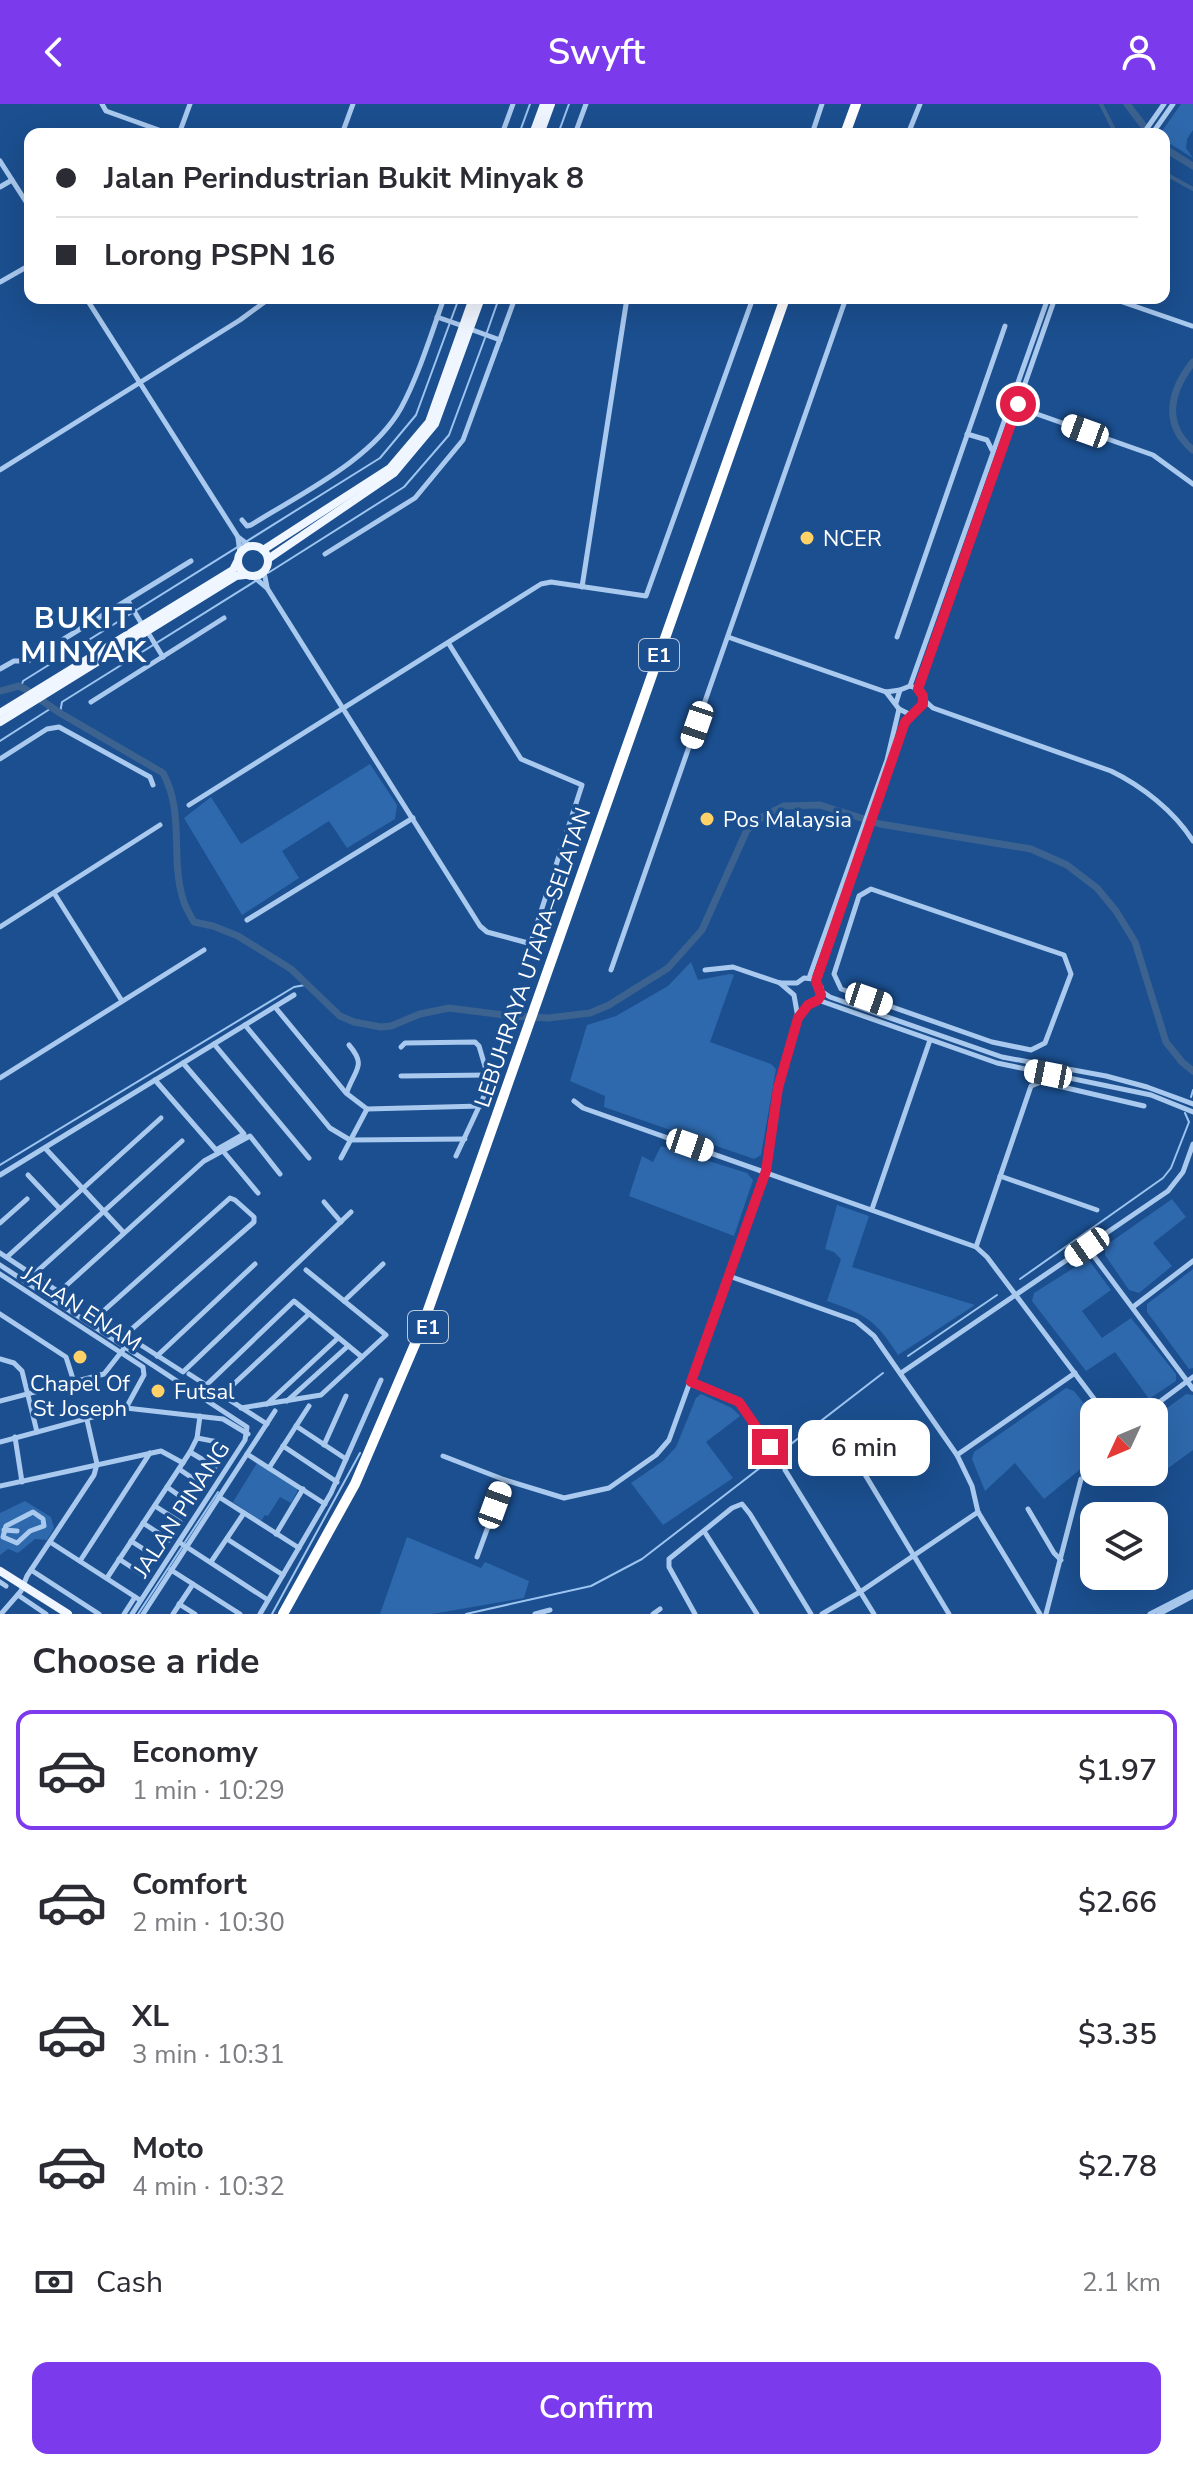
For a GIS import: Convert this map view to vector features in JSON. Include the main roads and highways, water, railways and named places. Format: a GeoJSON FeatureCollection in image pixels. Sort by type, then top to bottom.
{"type":"FeatureCollection","features":[{"type":"Feature","properties":{"kind":"highway"},"geometry":{"type":"LineString","coordinates":[[847,128],[856,104]]}},
{"type":"Feature","properties":{"kind":"highway"},"geometry":{"type":"LineString","coordinates":[[853,128],[863,104]]}},
{"type":"Feature","properties":{"kind":"highway","name":"LEBUHRAYA UTARA–SELATAN"},"geometry":{"type":"LineString","coordinates":[[290,1614],[353,1500],[407,1382],[783,304]]}},
{"type":"Feature","properties":{"kind":"highway","name":"LEBUHRAYA UTARA–SELATAN"},"geometry":{"type":"LineString","coordinates":[[538,1011],[789,304]]}},
{"type":"Feature","properties":{"kind":"highway","name":"LEBUHRAYA UTARA–SELATAN"},"geometry":{"type":"LineString","coordinates":[[283,1614],[346,1501],[392,1402],[533,1026]]}},
{"type":"Feature","properties":{"kind":"main road"},"geometry":{"type":"LineString","coordinates":[[535,128],[544,104]]}},
{"type":"Feature","properties":{"kind":"main road"},"geometry":{"type":"LineString","coordinates":[[542,128],[551,104]]}},
{"type":"Feature","properties":{"kind":"main road"},"geometry":{"type":"LineString","coordinates":[[258,576],[268,559],[394,473],[435,424],[472,304]]}},
{"type":"Feature","properties":{"kind":"main road"},"geometry":{"type":"LineString","coordinates":[[242,549],[263,550],[390,468],[429,422],[478,304]]}},
{"type":"Feature","properties":{"kind":"main road"},"geometry":{"type":"LineString","coordinates":[[242,549],[258,576]]}},
{"type":"Feature","properties":{"kind":"main road"},"geometry":{"type":"LineString","coordinates":[[145,628],[233,570],[242,549]]}},
{"type":"Feature","properties":{"kind":"main road"},"geometry":{"type":"LineString","coordinates":[[263,550],[268,559]]}},
{"type":"Feature","properties":{"kind":"main road"},"geometry":{"type":"LineString","coordinates":[[0,722],[45,689],[236,576],[258,576]]}},
{"type":"Feature","properties":{"kind":"main road"},"geometry":{"type":"LineString","coordinates":[[0,713],[21,704]]}},
{"type":"Feature","properties":{"kind":"main road"},"geometry":{"type":"LineString","coordinates":[[0,1571],[20,1591],[55,1611],[68,1614]]}},
{"type":"Feature","properties":{"kind":"waterway"},"geometry":{"type":"LineString","coordinates":[[521,128],[530,104]]}},
{"type":"Feature","properties":{"kind":"waterway"},"geometry":{"type":"LineString","coordinates":[[560,128],[569,104]]}},
{"type":"Feature","properties":{"kind":"waterway"},"geometry":{"type":"LineString","coordinates":[[1101,104],[1113,128]]}},
{"type":"Feature","properties":{"kind":"waterway"},"geometry":{"type":"LineString","coordinates":[[1127,104],[1145,128]]}},
{"type":"Feature","properties":{"kind":"waterway"},"geometry":{"type":"LineString","coordinates":[[1170,152],[1193,166]]}},
{"type":"Feature","properties":{"kind":"waterway"},"geometry":{"type":"LineString","coordinates":[[1170,176],[1193,189]]}},
{"type":"Feature","properties":{"kind":"waterway"},"geometry":{"type":"LineString","coordinates":[[21,687],[23,681],[380,458],[416,415],[457,304]]}},
{"type":"Feature","properties":{"kind":"waterway"},"geometry":{"type":"LineString","coordinates":[[487,332],[497,304]]}},
{"type":"Feature","properties":{"kind":"waterway"},"geometry":{"type":"LineString","coordinates":[[268,573],[404,487],[449,435],[485,338]]}},
{"type":"Feature","properties":{"kind":"waterway"},"geometry":{"type":"LineString","coordinates":[[1193,362],[1179,384],[1173,407],[1177,429],[1193,450]]}},
{"type":"Feature","properties":{"kind":"waterway"},"geometry":{"type":"LineString","coordinates":[[60,713],[62,702],[262,577]]}},
{"type":"Feature","properties":{"kind":"waterway"},"geometry":{"type":"LineString","coordinates":[[0,691],[19,686],[25,689],[163,773],[174,804],[179,883],[194,922],[238,936],[291,969],[340,1016],[354,1022],[391,1026],[420,1014],[449,1008],[548,1018],[590,1013],[609,1005],[668,968],[702,930],[747,830],[762,817],[784,806],[820,805],[880,824],[1031,849],[1067,865],[1097,888],[1135,942],[1166,1042],[1193,1071]]}},
{"type":"Feature","properties":{"kind":"waterway"},"geometry":{"type":"LineString","coordinates":[[0,741],[53,707]]}},
{"type":"Feature","properties":{"kind":"waterway"},"geometry":{"type":"LineString","coordinates":[[0,1165],[294,987],[305,985]]}},
{"type":"Feature","properties":{"kind":"waterway"},"geometry":{"type":"LineString","coordinates":[[1191,1097],[1193,1090]]}},
{"type":"Feature","properties":{"kind":"waterway"},"geometry":{"type":"LineString","coordinates":[[1020,1279],[1163,1178],[1171,1168],[1189,1122],[1185,1113]]}},
{"type":"Feature","properties":{"kind":"waterway"},"geometry":{"type":"LineString","coordinates":[[908,1356],[997,1295]]}},
{"type":"Feature","properties":{"kind":"waterway"},"geometry":{"type":"LineString","coordinates":[[466,1614],[591,1586],[642,1559],[883,1373]]}},
{"type":"Feature","properties":{"kind":"waterway"},"geometry":{"type":"LineString","coordinates":[[272,1614],[360,1453]]}},
{"type":"Feature","properties":{"kind":"waterway"},"geometry":{"type":"LineString","coordinates":[[185,1542],[218,1492]]}},
{"type":"Feature","properties":{"kind":"waterway"},"geometry":{"type":"LineString","coordinates":[[138,1614],[182,1547]]}},
{"type":"Feature","properties":{"kind":"place","name":"NCER"},"geometry":{"type":"Point","coordinates":[807,538]}},
{"type":"Feature","properties":{"kind":"place","name":"Pos Malaysia"},"geometry":{"type":"Point","coordinates":[707,819]}},
{"type":"Feature","properties":{"kind":"place","name":"Chapel Of St Joseph"},"geometry":{"type":"Point","coordinates":[80,1357]}},
{"type":"Feature","properties":{"kind":"place","name":"Futsal"},"geometry":{"type":"Point","coordinates":[158,1391]}},
{"type":"Feature","properties":{"kind":"district","name":"BUKIT MINYAK"},"geometry":{"type":"Point","coordinates":[84,635]}}]}
